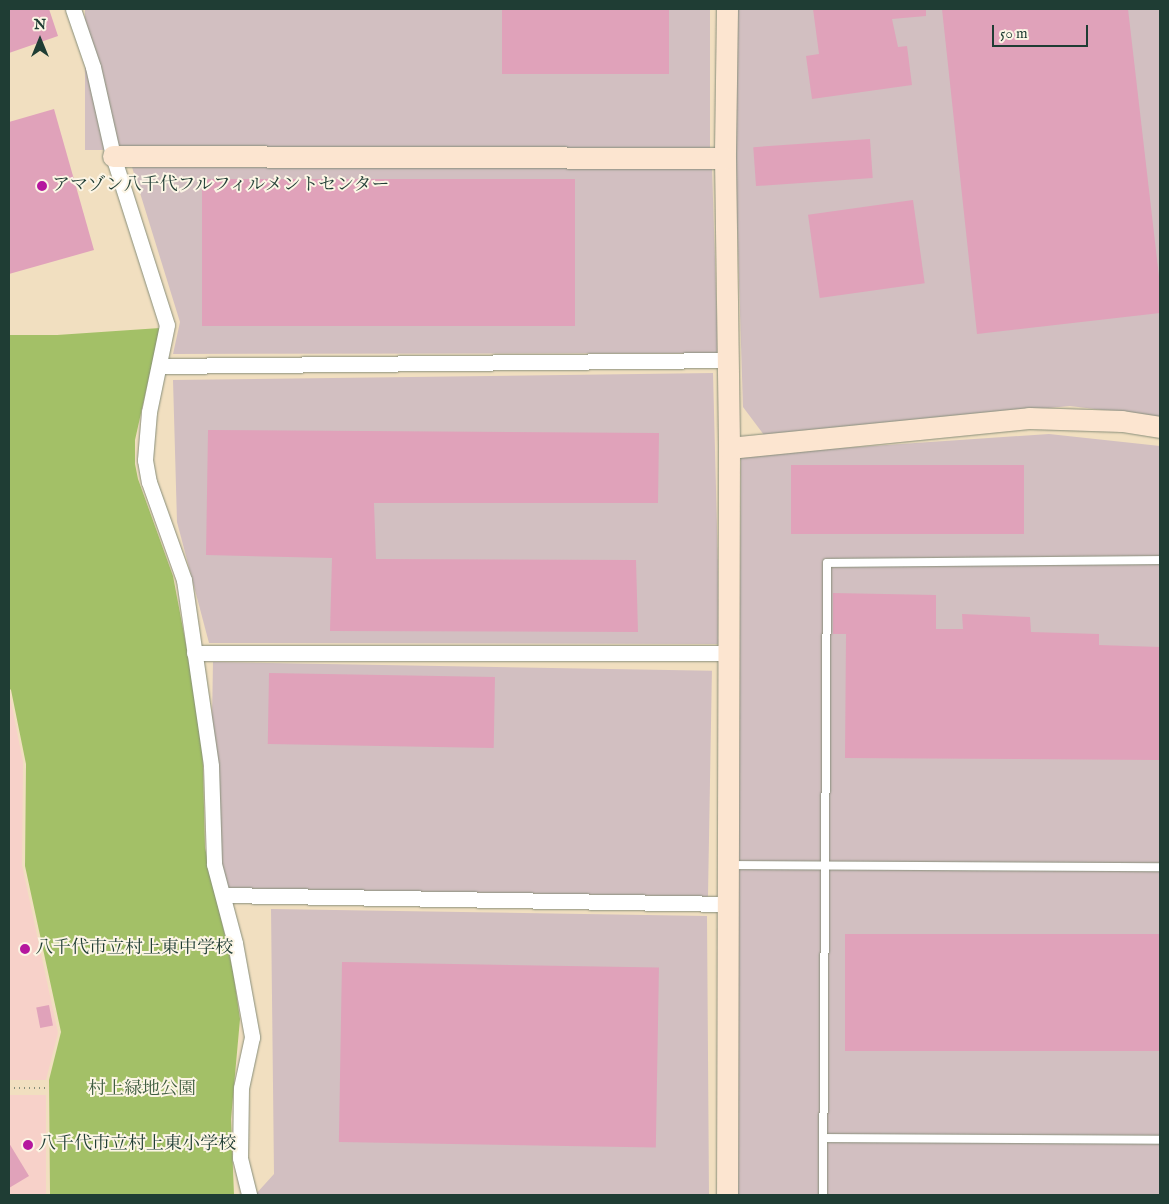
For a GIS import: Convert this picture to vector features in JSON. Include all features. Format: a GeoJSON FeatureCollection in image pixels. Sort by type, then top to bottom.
{"type":"FeatureCollection","features":[{"type":"Feature","properties":{"kind":"street"},"geometry":{"type":"LineString","coordinates":[[73,9],[93,66],[113,156],[167,325],[149,412],[145,460],[149,482],[184,580],[211,766],[214,864],[235,943],[252,1036],[241,1088],[240,1158],[249,1195]]}},
{"type":"Feature","properties":{"kind":"street"},"geometry":{"type":"LineString","coordinates":[[727,9],[725,158],[729,448],[728,1195]]}},
{"type":"Feature","properties":{"kind":"street"},"geometry":{"type":"LineString","coordinates":[[113,156],[725,158]]}},
{"type":"Feature","properties":{"kind":"street"},"geometry":{"type":"LineString","coordinates":[[159,366],[728,360]]}},
{"type":"Feature","properties":{"kind":"street"},"geometry":{"type":"LineString","coordinates":[[729,448],[1030,418],[1122,421],[1160,427]]}},
{"type":"Feature","properties":{"kind":"street"},"geometry":{"type":"LineString","coordinates":[[194,653],[729,653]]}},
{"type":"Feature","properties":{"kind":"street"},"geometry":{"type":"LineString","coordinates":[[223,895],[729,904]]}},
{"type":"Feature","properties":{"kind":"lane"},"geometry":{"type":"LineString","coordinates":[[823,1195],[827,563],[1160,560]]}},
{"type":"Feature","properties":{"kind":"lane"},"geometry":{"type":"LineString","coordinates":[[729,865],[1160,867]]}},
{"type":"Feature","properties":{"kind":"lane"},"geometry":{"type":"LineString","coordinates":[[823,1138],[1160,1140]]}},
{"type":"Feature","properties":{"kind":"path"},"geometry":{"type":"LineString","coordinates":[[9,1088],[48,1088]]}},
{"type":"Feature","properties":{"kind":"shaded area"},"geometry":{"type":"Polygon","coordinates":[[[85,9],[710,9],[710,150],[85,150],[85,9]]]}},
{"type":"Feature","properties":{"kind":"shaded area"},"geometry":{"type":"Polygon","coordinates":[[[737,9],[1160,9],[1160,417],[1070,406],[764,435],[743,407],[735,154],[737,9]]]}},
{"type":"Feature","properties":{"kind":"shaded area"},"geometry":{"type":"Polygon","coordinates":[[[132,167],[712,168],[718,353],[173,354],[180,322],[132,167]]]}},
{"type":"Feature","properties":{"kind":"shaded area"},"geometry":{"type":"Polygon","coordinates":[[[713,373],[720,644],[209,643],[177,522],[173,380],[713,373]]]}},
{"type":"Feature","properties":{"kind":"shaded area"},"geometry":{"type":"Polygon","coordinates":[[[1049,434],[1160,446],[1160,1195],[736,1195],[741,455],[1049,434]]]}},
{"type":"Feature","properties":{"kind":"shaded area"},"geometry":{"type":"Polygon","coordinates":[[[213,662],[712,671],[708,897],[209,888],[213,662]]]}},
{"type":"Feature","properties":{"kind":"shaded area","name":"八千代市立村上東中学校"},"geometry":{"type":"Polygon","coordinates":[[[9,692],[23,762],[22,865],[58,1033],[46,1080],[9,1080],[9,692]]]}},
{"type":"Feature","properties":{"kind":"shaded area"},"geometry":{"type":"Polygon","coordinates":[[[271,909],[707,916],[709,1195],[255,1195],[274,1174],[271,909]]]}},
{"type":"Feature","properties":{"kind":"shaded area","name":"八千代市立村上東小学校"},"geometry":{"type":"Polygon","coordinates":[[[9,1095],[46,1095],[46,1195],[9,1195],[9,1095]]]}},
{"type":"Feature","properties":{"kind":"green space","name":"村上緑地公園"},"geometry":{"type":"Polygon","coordinates":[[[160,328],[135,440],[135,464],[138,479],[173,576],[202,729],[205,848],[233,971],[240,1019],[231,1119],[234,1195],[50,1195],[49,1080],[61,1032],[25,866],[26,764],[11,690],[9,688],[9,335],[57,335],[160,328]]]}},
{"type":"Feature","properties":{"kind":"building"},"geometry":{"type":"Polygon","coordinates":[[[9,9],[49,9],[58,36],[9,53],[9,9]]]}},
{"type":"Feature","properties":{"kind":"building"},"geometry":{"type":"Polygon","coordinates":[[[502,9],[669,9],[669,74],[502,74],[502,9]]]}},
{"type":"Feature","properties":{"kind":"building"},"geometry":{"type":"Polygon","coordinates":[[[813,9],[926,9],[926,16],[892,19],[898,47],[907,46],[912,85],[812,99],[806,56],[819,54],[813,9]]]}},
{"type":"Feature","properties":{"kind":"building"},"geometry":{"type":"Polygon","coordinates":[[[942,9],[1128,9],[1160,285],[1160,313],[977,334],[942,9]]]}},
{"type":"Feature","properties":{"kind":"building","name":"アマゾン八千代フルフィルメントセンター"},"geometry":{"type":"Polygon","coordinates":[[[54,109],[94,250],[9,274],[9,122],[54,109]]]}},
{"type":"Feature","properties":{"kind":"building"},"geometry":{"type":"Polygon","coordinates":[[[870,139],[873,178],[756,186],[753,147],[870,139]]]}},
{"type":"Feature","properties":{"kind":"building"},"geometry":{"type":"Polygon","coordinates":[[[202,179],[575,179],[575,326],[202,326],[202,179]]]}},
{"type":"Feature","properties":{"kind":"building"},"geometry":{"type":"Polygon","coordinates":[[[913,200],[925,283],[820,298],[808,215],[913,200]]]}},
{"type":"Feature","properties":{"kind":"building"},"geometry":{"type":"Polygon","coordinates":[[[208,430],[659,433],[658,503],[374,503],[376,559],[636,560],[638,632],[330,631],[332,558],[206,555],[208,430]]]}},
{"type":"Feature","properties":{"kind":"building"},"geometry":{"type":"Polygon","coordinates":[[[791,465],[1024,465],[1024,534],[791,534],[791,465]]]}},
{"type":"Feature","properties":{"kind":"building"},"geometry":{"type":"Polygon","coordinates":[[[833,593],[936,595],[936,629],[963,629],[962,614],[1030,617],[1031,632],[1099,634],[1099,645],[1160,647],[1160,760],[845,758],[846,634],[833,634],[833,593]]]}},
{"type":"Feature","properties":{"kind":"building"},"geometry":{"type":"Polygon","coordinates":[[[269,673],[495,677],[494,748],[268,744],[269,673]]]}},
{"type":"Feature","properties":{"kind":"building"},"geometry":{"type":"Polygon","coordinates":[[[845,934],[1160,934],[1160,1051],[845,1051],[845,934]]]}},
{"type":"Feature","properties":{"kind":"building"},"geometry":{"type":"Polygon","coordinates":[[[342,962],[659,968],[656,1148],[339,1142],[342,962]]]}},
{"type":"Feature","properties":{"kind":"building"},"geometry":{"type":"Polygon","coordinates":[[[49,1005],[53,1026],[40,1028],[36,1007],[49,1005]]]}},
{"type":"Feature","properties":{"kind":"building"},"geometry":{"type":"Polygon","coordinates":[[[9,1143],[29,1176],[9,1188],[9,1143]]]}},
{"type":"Feature","properties":{"kind":"place","name":"アマゾン八千代フルフィルメントセンター"},"geometry":{"type":"Point","coordinates":[42,186]}},
{"type":"Feature","properties":{"kind":"place","name":"八千代市立村上東中学校"},"geometry":{"type":"Point","coordinates":[25,949]}},
{"type":"Feature","properties":{"kind":"place","name":"八千代市立村上東小学校"},"geometry":{"type":"Point","coordinates":[28,1145]}}]}
